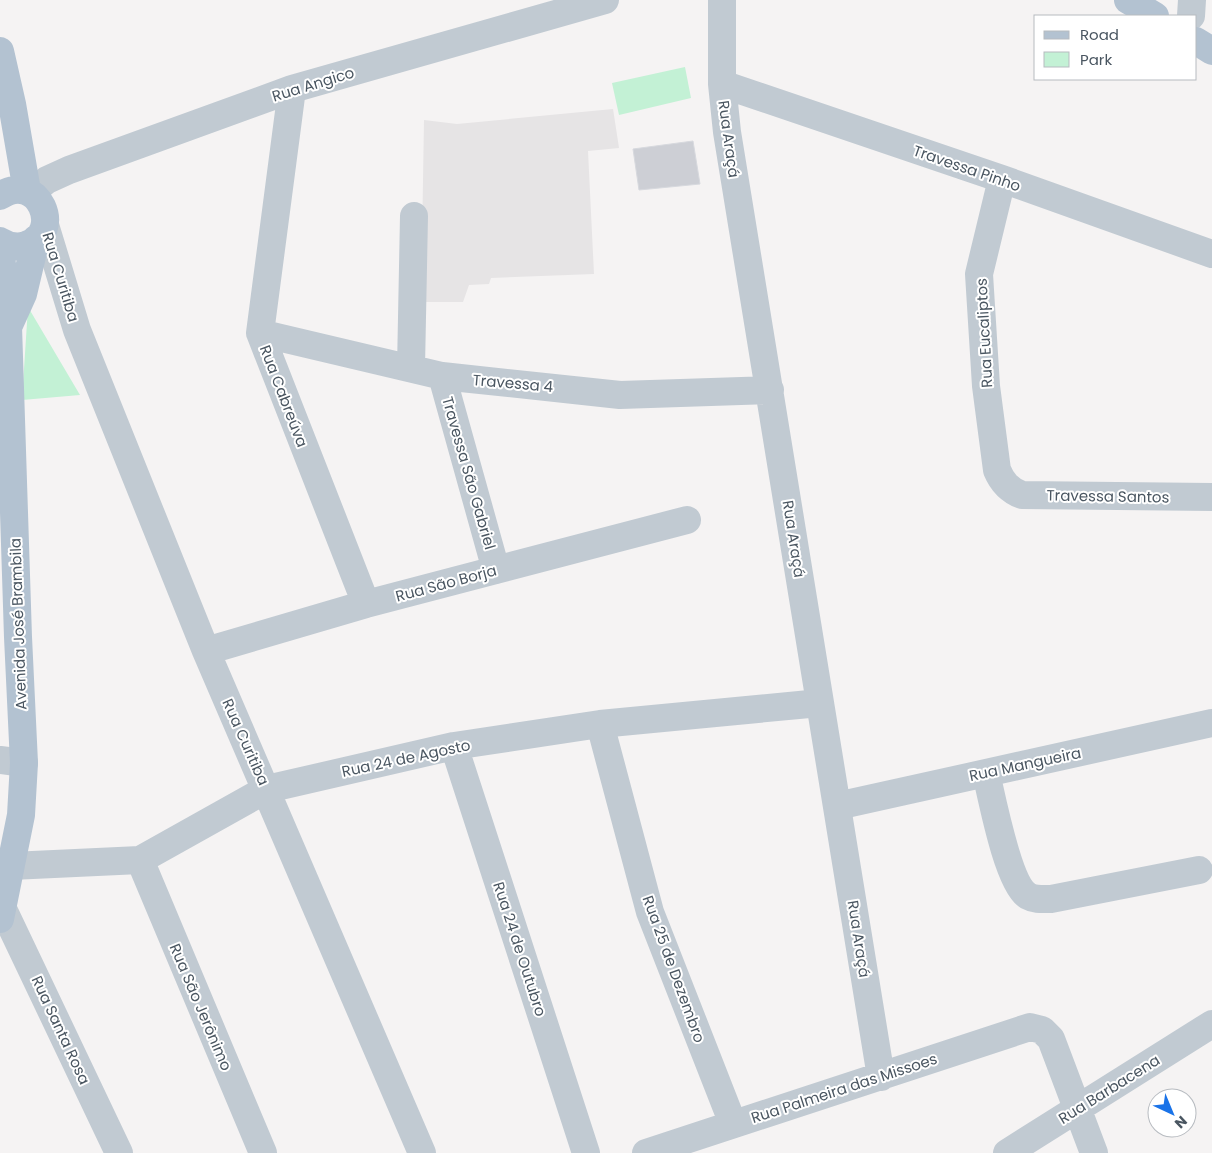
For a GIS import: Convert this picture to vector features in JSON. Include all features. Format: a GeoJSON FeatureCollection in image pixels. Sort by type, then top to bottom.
{"type":"FeatureCollection","features":[{"type":"Feature","properties":{"kind":"main road"},"geometry":{"type":"LineString","coordinates":[[1128,0],[1153,15]]}},
{"type":"Feature","properties":{"kind":"main road"},"geometry":{"type":"LineString","coordinates":[[0,51],[29,192],[43,207],[40,232],[28,245],[3,244]]}},
{"type":"Feature","properties":{"kind":"main road"},"geometry":{"type":"LineString","coordinates":[[0,196],[12,190],[29,192]]}},
{"type":"Feature","properties":{"kind":"main road","name":"Avenida José Brambila"},"geometry":{"type":"LineString","coordinates":[[8,326],[23,294],[40,232]]}},
{"type":"Feature","properties":{"kind":"main road","name":"Avenida José Brambila"},"geometry":{"type":"LineString","coordinates":[[1,913],[22,815],[12,761],[18,638],[8,326],[3,244]]}},
{"type":"Feature","properties":{"kind":"street","name":"Rua Angico"},"geometry":{"type":"LineString","coordinates":[[29,192],[47,180],[69,170],[292,89],[605,0]]}},
{"type":"Feature","properties":{"kind":"street","name":"Rua Araçá"},"geometry":{"type":"LineString","coordinates":[[722,0],[722,84],[729,148],[881,1077]]}},
{"type":"Feature","properties":{"kind":"street"},"geometry":{"type":"LineString","coordinates":[[1191,15],[1192,0]]}},
{"type":"Feature","properties":{"kind":"street","name":"Travessa Pinho"},"geometry":{"type":"LineString","coordinates":[[722,84],[1002,179],[1212,254]]}},
{"type":"Feature","properties":{"kind":"street","name":"Rua Cabreúva"},"geometry":{"type":"LineString","coordinates":[[292,89],[260,333],[366,604]]}},
{"type":"Feature","properties":{"kind":"street","name":"Rua Eucaliptos"},"geometry":{"type":"LineString","coordinates":[[1002,179],[979,274],[986,386],[997,470],[1007,486]]}},
{"type":"Feature","properties":{"kind":"street"},"geometry":{"type":"LineString","coordinates":[[411,368],[414,216]]}},
{"type":"Feature","properties":{"kind":"street","name":"Rua Curitiba"},"geometry":{"type":"LineString","coordinates":[[40,232],[77,330],[206,651],[422,1153]]}},
{"type":"Feature","properties":{"kind":"street","name":"Rua Curitiba"},"geometry":{"type":"LineString","coordinates":[[3,244],[29,268],[77,330]]}},
{"type":"Feature","properties":{"kind":"street","name":"Travessa 4"},"geometry":{"type":"LineString","coordinates":[[260,333],[442,376],[620,394],[770,390]]}},
{"type":"Feature","properties":{"kind":"street","name":"Travessa São Gabriel"},"geometry":{"type":"LineString","coordinates":[[442,376],[496,570]]}},
{"type":"Feature","properties":{"kind":"street","name":"Travessa Santos"},"geometry":{"type":"LineString","coordinates":[[1007,486],[1022,495],[1212,497]]}},
{"type":"Feature","properties":{"kind":"street","name":"Rua São Borja"},"geometry":{"type":"LineString","coordinates":[[206,651],[366,604],[687,520]]}},
{"type":"Feature","properties":{"kind":"street","name":"Rua 24 de Agosto"},"geometry":{"type":"LineString","coordinates":[[10,866],[140,860],[267,789],[454,746],[600,724],[820,703]]}},
{"type":"Feature","properties":{"kind":"street","name":"Rua Mangueira"},"geometry":{"type":"LineString","coordinates":[[837,806],[1212,723]]}},
{"type":"Feature","properties":{"kind":"street","name":"Rua 25 de Dezembro"},"geometry":{"type":"LineString","coordinates":[[600,724],[650,912],[733,1124]]}},
{"type":"Feature","properties":{"kind":"street","name":"Rua 24 de Outubro"},"geometry":{"type":"LineString","coordinates":[[454,746],[586,1153]]}},
{"type":"Feature","properties":{"kind":"street"},"geometry":{"type":"LineString","coordinates":[[986,773],[1013,876],[1027,895],[1038,899],[1050,899],[1199,870]]}},
{"type":"Feature","properties":{"kind":"street","name":"Rua São Jerônimo"},"geometry":{"type":"LineString","coordinates":[[140,860],[263,1153]]}},
{"type":"Feature","properties":{"kind":"street","name":"Rua Santa Rosa"},"geometry":{"type":"LineString","coordinates":[[1,913],[119,1153]]}},
{"type":"Feature","properties":{"kind":"street","name":"Rua Barbacena"},"geometry":{"type":"LineString","coordinates":[[1006,1153],[1212,1024]]}},
{"type":"Feature","properties":{"kind":"street","name":"Rua Palmeira das Missoes"},"geometry":{"type":"LineString","coordinates":[[646,1153],[1030,1027],[1042,1030],[1051,1039],[1077,1110]]}},
{"type":"Feature","properties":{"kind":"street"},"geometry":{"type":"LineString","coordinates":[[1077,1110],[1094,1153]]}},
{"type":"Feature","properties":{"kind":"shaded area"},"geometry":{"type":"Polygon","coordinates":[[[613,109],[619,148],[588,151],[594,274],[491,278],[489,284],[469,285],[463,302],[421,302],[424,120],[457,124],[613,109]]]}},
{"type":"Feature","properties":{"kind":"green space"},"geometry":{"type":"Polygon","coordinates":[[[685,67],[691,98],[619,115],[612,83],[685,67]]]}},
{"type":"Feature","properties":{"kind":"green space"},"geometry":{"type":"Polygon","coordinates":[[[28,307],[80,395],[22,400],[28,307]]]}},
{"type":"Feature","properties":{"kind":"building"},"geometry":{"type":"Polygon","coordinates":[[[693,141],[700,184],[639,190],[633,149],[693,141]]]}}]}
